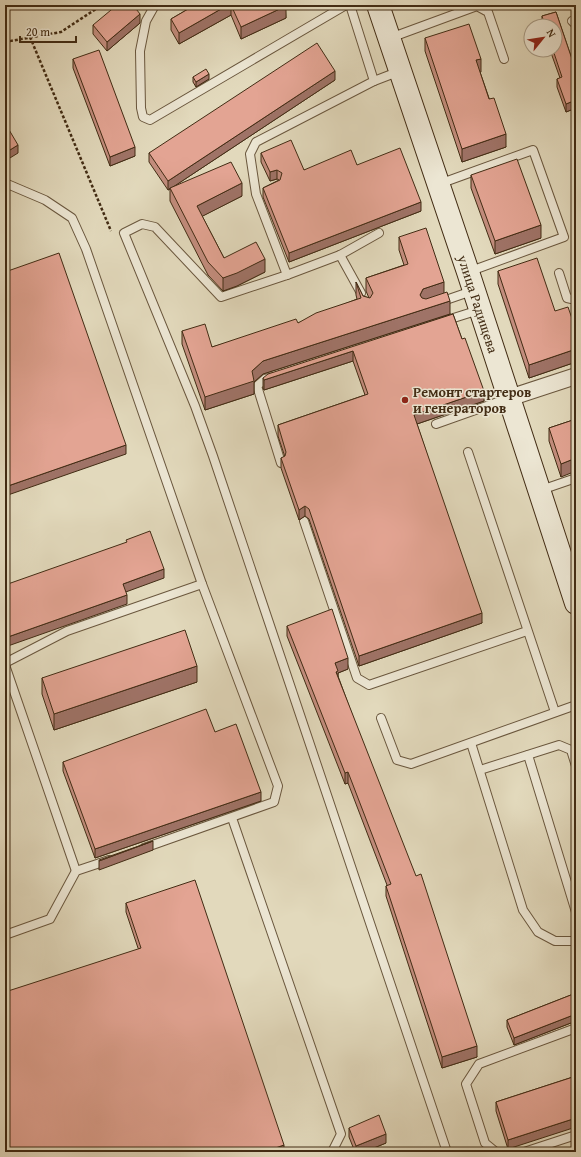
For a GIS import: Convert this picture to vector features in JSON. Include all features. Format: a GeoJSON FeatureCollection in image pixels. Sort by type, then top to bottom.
{"type":"FeatureCollection","features":[{"type":"Feature","properties":{"kind":"street","name":"улица Радищева"},"geometry":{"type":"LineString","coordinates":[[378,5],[575,596]]}},
{"type":"Feature","properties":{"kind":"street"},"geometry":{"type":"LineString","coordinates":[[509,398],[576,376]]}},
{"type":"Feature","properties":{"kind":"lane"},"geometry":{"type":"LineString","coordinates":[[155,5],[146,21],[140,51],[141,108],[143,117],[150,120],[346,5]]}},
{"type":"Feature","properties":{"kind":"lane"},"geometry":{"type":"LineString","coordinates":[[350,5],[374,81]]}},
{"type":"Feature","properties":{"kind":"lane"},"geometry":{"type":"LineString","coordinates":[[389,38],[477,6],[488,12],[504,59]]}},
{"type":"Feature","properties":{"kind":"lane"},"geometry":{"type":"LineString","coordinates":[[286,275],[259,192],[250,154],[256,142],[374,81],[400,71]]}},
{"type":"Feature","properties":{"kind":"lane"},"geometry":{"type":"LineString","coordinates":[[438,184],[533,150],[564,237],[474,291],[438,324]]}},
{"type":"Feature","properties":{"kind":"lane"},"geometry":{"type":"LineString","coordinates":[[5,183],[45,200],[72,218],[86,249],[202,584],[278,786],[274,802],[135,851]]}},
{"type":"Feature","properties":{"kind":"lane"},"geometry":{"type":"LineString","coordinates":[[379,232],[340,255],[221,297],[155,227],[142,224],[124,233],[195,406],[213,456],[447,1152]]}},
{"type":"Feature","properties":{"kind":"lane"},"geometry":{"type":"LineString","coordinates":[[340,255],[364,299]]}},
{"type":"Feature","properties":{"kind":"lane"},"geometry":{"type":"LineString","coordinates":[[559,273],[567,298],[576,300]]}},
{"type":"Feature","properties":{"kind":"lane"},"geometry":{"type":"LineString","coordinates":[[432,304],[474,291]]}},
{"type":"Feature","properties":{"kind":"lane"},"geometry":{"type":"LineString","coordinates":[[280,374],[265,379],[257,386],[281,462]]}},
{"type":"Feature","properties":{"kind":"lane"},"geometry":{"type":"LineString","coordinates":[[436,424],[509,398]]}},
{"type":"Feature","properties":{"kind":"lane"},"geometry":{"type":"LineString","coordinates":[[468,452],[555,712]]}},
{"type":"Feature","properties":{"kind":"lane"},"geometry":{"type":"LineString","coordinates":[[539,490],[576,478]]}},
{"type":"Feature","properties":{"kind":"lane"},"geometry":{"type":"LineString","coordinates":[[304,521],[357,678],[369,685],[527,631]]}},
{"type":"Feature","properties":{"kind":"lane"},"geometry":{"type":"LineString","coordinates":[[76,871],[5,664],[67,631],[202,584]]}},
{"type":"Feature","properties":{"kind":"lane"},"geometry":{"type":"LineString","coordinates":[[381,718],[397,760],[411,764],[576,705]]}},
{"type":"Feature","properties":{"kind":"lane"},"geometry":{"type":"LineString","coordinates":[[471,743],[523,910],[538,932],[555,941],[576,941]]}},
{"type":"Feature","properties":{"kind":"lane"},"geometry":{"type":"LineString","coordinates":[[480,770],[559,745],[571,750],[576,766]]}},
{"type":"Feature","properties":{"kind":"lane"},"geometry":{"type":"LineString","coordinates":[[528,755],[576,912]]}},
{"type":"Feature","properties":{"kind":"lane"},"geometry":{"type":"LineString","coordinates":[[232,818],[341,1134],[332,1152]]}},
{"type":"Feature","properties":{"kind":"lane"},"geometry":{"type":"LineString","coordinates":[[5,935],[50,919],[76,871],[120,856]]}},
{"type":"Feature","properties":{"kind":"lane"},"geometry":{"type":"LineString","coordinates":[[496,1152],[485,1143],[466,1084],[479,1064],[576,1028]]}},
{"type":"Feature","properties":{"kind":"lane"},"geometry":{"type":"LineString","coordinates":[[524,1152],[576,1135]]}},
{"type":"Feature","properties":{"kind":"path"},"geometry":{"type":"LineString","coordinates":[[5,42],[60,32],[102,5]]}},
{"type":"Feature","properties":{"kind":"building"},"geometry":{"type":"Polygon","coordinates":[[[117,5],[133,5],[140,14],[107,42],[93,25],[117,5]]]}},
{"type":"Feature","properties":{"kind":"building"},"geometry":{"type":"Polygon","coordinates":[[[195,5],[228,5],[179,33],[171,19],[195,5]]]}},
{"type":"Feature","properties":{"kind":"building"},"geometry":{"type":"Polygon","coordinates":[[[231,5],[285,5],[286,6],[241,27],[231,5]]]}},
{"type":"Feature","properties":{"kind":"building"},"geometry":{"type":"Polygon","coordinates":[[[556,12],[558,18],[543,18],[542,16],[556,12]]]}},
{"type":"Feature","properties":{"kind":"building"},"geometry":{"type":"Polygon","coordinates":[[[469,24],[481,59],[476,60],[489,99],[494,98],[506,134],[462,149],[425,38],[469,24]]]}},
{"type":"Feature","properties":{"kind":"building"},"geometry":{"type":"Polygon","coordinates":[[[563,33],[576,71],[576,100],[566,104],[557,79],[562,77],[556,58],[563,58],[563,33]]]}},
{"type":"Feature","properties":{"kind":"building"},"geometry":{"type":"Polygon","coordinates":[[[317,43],[335,71],[168,181],[149,153],[317,43]]]}},
{"type":"Feature","properties":{"kind":"building"},"geometry":{"type":"Polygon","coordinates":[[[99,50],[135,147],[110,157],[73,59],[99,50]]]}},
{"type":"Feature","properties":{"kind":"building"},"geometry":{"type":"Polygon","coordinates":[[[206,69],[209,74],[196,82],[193,77],[206,69]]]}},
{"type":"Feature","properties":{"kind":"building"},"geometry":{"type":"Polygon","coordinates":[[[5,106],[9,114],[5,116],[5,106]]]}},
{"type":"Feature","properties":{"kind":"building"},"geometry":{"type":"Polygon","coordinates":[[[5,123],[18,145],[5,153],[5,123]]]}},
{"type":"Feature","properties":{"kind":"building"},"geometry":{"type":"Polygon","coordinates":[[[291,140],[304,170],[351,150],[357,165],[400,148],[421,202],[289,253],[263,188],[280,180],[282,173],[277,170],[270,172],[261,153],[291,140]]]}},
{"type":"Feature","properties":{"kind":"building"},"geometry":{"type":"Polygon","coordinates":[[[517,159],[541,225],[495,241],[471,175],[517,159]]]}},
{"type":"Feature","properties":{"kind":"building"},"geometry":{"type":"Polygon","coordinates":[[[231,162],[242,183],[197,206],[224,258],[256,242],[265,259],[237,273],[223,278],[208,262],[170,188],[231,162]]]}},
{"type":"Feature","properties":{"kind":"building"},"geometry":{"type":"Polygon","coordinates":[[[426,228],[444,282],[423,289],[420,295],[422,298],[426,299],[447,292],[450,301],[263,361],[252,371],[254,381],[205,397],[182,331],[205,324],[212,347],[296,319],[298,323],[316,313],[361,298],[356,282],[363,296],[370,298],[373,293],[366,278],[408,264],[399,237],[426,228]]]}},
{"type":"Feature","properties":{"kind":"building"},"geometry":{"type":"Polygon","coordinates":[[[59,253],[126,445],[5,487],[5,272],[59,253]]]}},
{"type":"Feature","properties":{"kind":"building"},"geometry":{"type":"Polygon","coordinates":[[[537,258],[555,311],[568,307],[576,330],[576,349],[529,365],[498,271],[537,258]]]}},
{"type":"Feature","properties":{"kind":"building"},"geometry":{"type":"Polygon","coordinates":[[[453,314],[462,339],[465,338],[484,391],[414,415],[482,613],[359,656],[309,509],[305,506],[299,510],[281,458],[285,456],[286,452],[278,425],[368,394],[353,351],[264,380],[263,378],[268,374],[453,314]]]}},
{"type":"Feature","properties":{"kind":"building"},"geometry":{"type":"Polygon","coordinates":[[[576,419],[576,458],[561,464],[549,428],[576,419]]]}},
{"type":"Feature","properties":{"kind":"building"},"geometry":{"type":"Polygon","coordinates":[[[150,531],[164,569],[123,584],[127,595],[5,638],[5,585],[127,542],[126,540],[150,531]]]}},
{"type":"Feature","properties":{"kind":"building"},"geometry":{"type":"Polygon","coordinates":[[[332,609],[348,658],[335,663],[338,671],[336,672],[416,876],[421,874],[477,1046],[442,1057],[386,886],[391,884],[348,772],[345,773],[287,626],[332,609]]]}},
{"type":"Feature","properties":{"kind":"building"},"geometry":{"type":"Polygon","coordinates":[[[185,630],[197,666],[54,714],[42,678],[185,630]]]}},
{"type":"Feature","properties":{"kind":"building"},"geometry":{"type":"Polygon","coordinates":[[[206,709],[215,732],[236,724],[261,792],[95,849],[63,762],[206,709]]]}},
{"type":"Feature","properties":{"kind":"building"},"geometry":{"type":"Polygon","coordinates":[[[153,841],[99,861],[99,860],[153,841]]]}},
{"type":"Feature","properties":{"kind":"building"},"geometry":{"type":"Polygon","coordinates":[[[195,880],[284,1145],[264,1152],[5,1152],[5,992],[141,948],[126,903],[195,880]]]}},
{"type":"Feature","properties":{"kind":"building"},"geometry":{"type":"Polygon","coordinates":[[[576,993],[576,1014],[514,1038],[507,1020],[576,993]]]}},
{"type":"Feature","properties":{"kind":"building"},"geometry":{"type":"Polygon","coordinates":[[[576,1076],[576,1118],[508,1140],[496,1102],[576,1076]]]}},
{"type":"Feature","properties":{"kind":"building"},"geometry":{"type":"Polygon","coordinates":[[[379,1115],[386,1134],[356,1146],[349,1128],[379,1115]]]}},
{"type":"Feature","properties":{"kind":"place","name":"Ремонт стартеров и генераторов"},"geometry":{"type":"Point","coordinates":[405,400]}}]}
